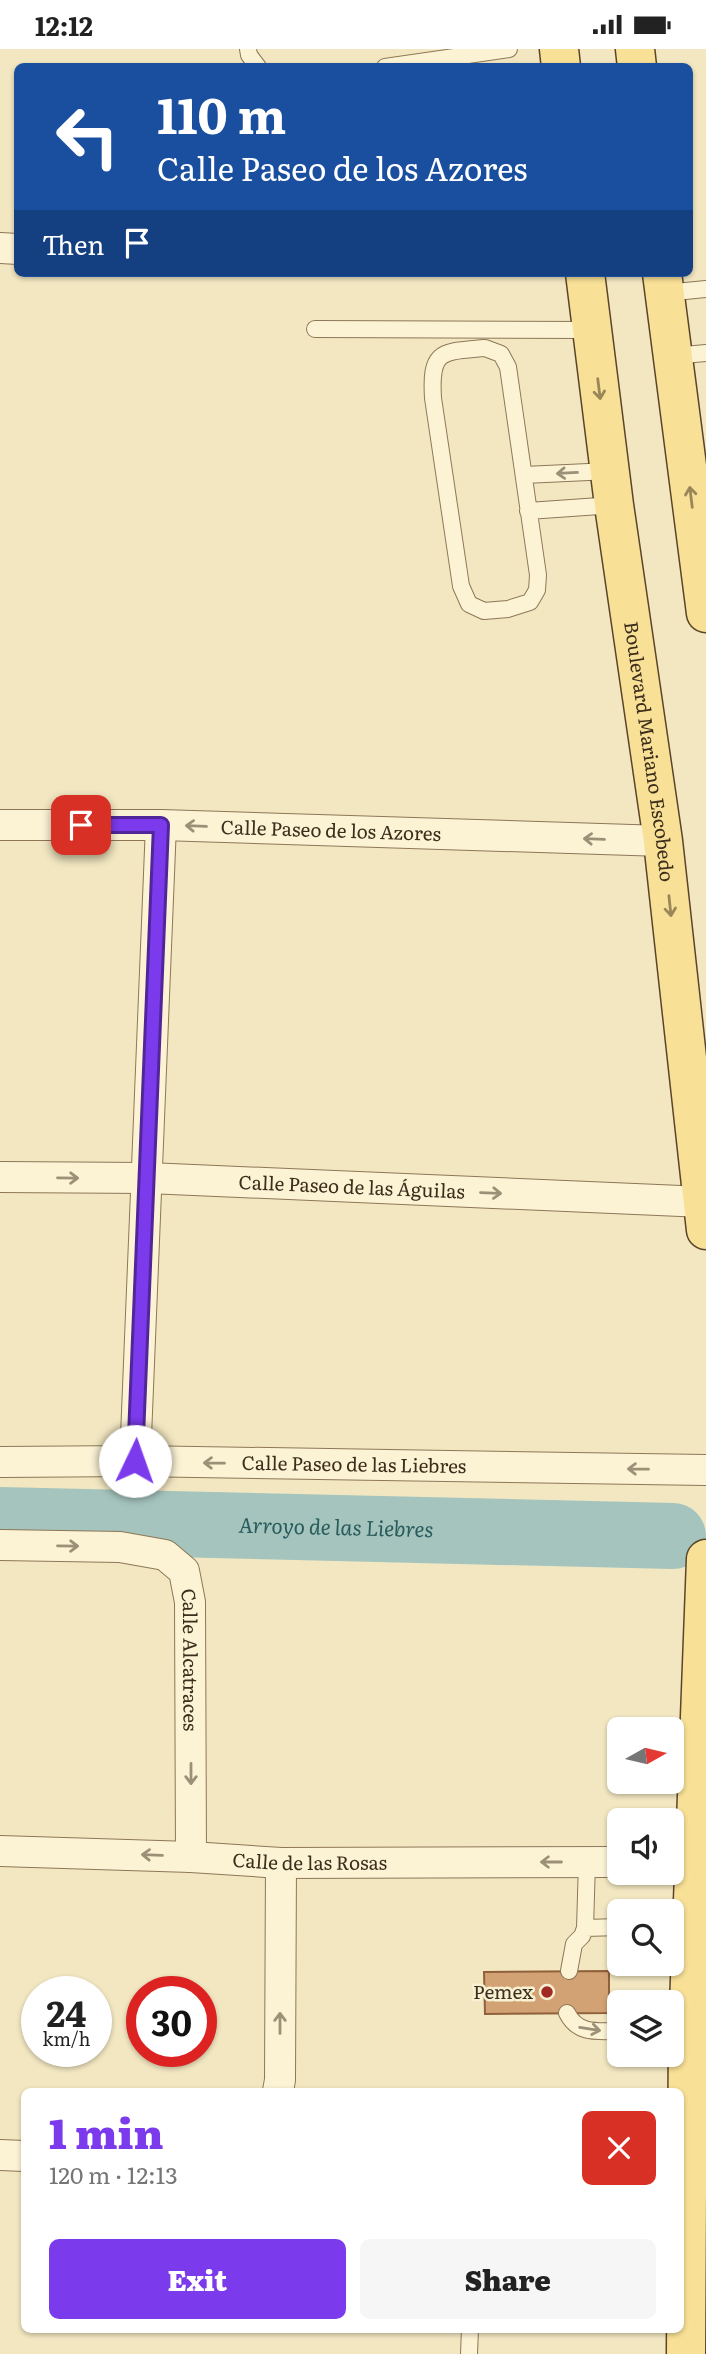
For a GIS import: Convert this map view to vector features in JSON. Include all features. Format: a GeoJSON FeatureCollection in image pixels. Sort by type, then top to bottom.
{"type":"FeatureCollection","features":[{"type":"Feature","properties":{"kind":"main road","name":"Boulevard Mariano Escobedo"},"geometry":{"type":"LineString","coordinates":[[585,277],[612,488],[663,841],[705,1216]]}},
{"type":"Feature","properties":{"kind":"main road"},"geometry":{"type":"LineString","coordinates":[[663,283],[689,354],[706,613]]}},
{"type":"Feature","properties":{"kind":"main road"},"geometry":{"type":"LineString","coordinates":[[684,1862],[706,1559]]}},
{"type":"Feature","properties":{"kind":"main road"},"geometry":{"type":"LineString","coordinates":[[681,2067],[681,2088]]}},
{"type":"Feature","properties":{"kind":"main road"},"geometry":{"type":"LineString","coordinates":[[684,2247],[686,2354]]}},
{"type":"Feature","properties":{"kind":"street","name":"Calle Paseo de los Azores"},"geometry":{"type":"LineString","coordinates":[[0,825],[161,825],[663,841]]}},
{"type":"Feature","properties":{"kind":"street"},"geometry":{"type":"LineString","coordinates":[[135,1461],[161,825]]}},
{"type":"Feature","properties":{"kind":"street","name":"Calle Paseo de las Águilas"},"geometry":{"type":"LineString","coordinates":[[0,1177],[148,1178],[705,1216]]}},
{"type":"Feature","properties":{"kind":"street","name":"Calle Paseo de las Liebres"},"geometry":{"type":"LineString","coordinates":[[0,1462],[135,1461],[706,1470]]}},
{"type":"Feature","properties":{"kind":"street","name":"Calle Alcatraces"},"geometry":{"type":"LineString","coordinates":[[0,1545],[120,1548],[165,1555],[184,1571],[190,1602],[191,1857]]}},
{"type":"Feature","properties":{"kind":"street","name":"Calle de las Rosas"},"geometry":{"type":"LineString","coordinates":[[0,1851],[191,1857],[281,1863],[607,1862]]}},
{"type":"Feature","properties":{"kind":"street"},"geometry":{"type":"LineString","coordinates":[[279,2088],[281,1863]]}},
{"type":"Feature","properties":{"kind":"street"},"geometry":{"type":"LineString","coordinates":[[0,2155],[21,2155]]}},
{"type":"Feature","properties":{"kind":"lane"},"geometry":{"type":"LineString","coordinates":[[413,63],[509,49]]}},
{"type":"Feature","properties":{"kind":"lane"},"geometry":{"type":"LineString","coordinates":[[663,283],[706,289]]}},
{"type":"Feature","properties":{"kind":"lane"},"geometry":{"type":"LineString","coordinates":[[315,329],[592,330]]}},
{"type":"Feature","properties":{"kind":"lane"},"geometry":{"type":"LineString","coordinates":[[485,348],[501,354],[509,367],[524,475],[538,575],[537,590],[530,602],[508,609],[484,611],[469,604],[461,586],[433,398],[432,374],[437,360],[448,352],[485,348]]}},
{"type":"Feature","properties":{"kind":"lane"},"geometry":{"type":"LineString","coordinates":[[524,475],[612,488]]}},
{"type":"Feature","properties":{"kind":"lane"},"geometry":{"type":"LineString","coordinates":[[528,511],[612,488]]}},
{"type":"Feature","properties":{"kind":"lane"},"geometry":{"type":"LineString","coordinates":[[569,1971],[574,1944],[585,1928],[587,1862]]}},
{"type":"Feature","properties":{"kind":"lane"},"geometry":{"type":"LineString","coordinates":[[585,1928],[607,1927]]}},
{"type":"Feature","properties":{"kind":"lane"},"geometry":{"type":"LineString","coordinates":[[567,2013],[578,2028],[607,2031]]}},
{"type":"Feature","properties":{"kind":"lane"},"geometry":{"type":"LineString","coordinates":[[469,2354],[470,2333]]}},
{"type":"Feature","properties":{"kind":"building","name":"Pemex"},"geometry":{"type":"Polygon","coordinates":[[[607,1971],[607,2013],[485,2014],[484,1972],[607,1971]]]}},
{"type":"Feature","properties":{"kind":"waterway","name":"Arroyo de las Liebres"},"geometry":{"type":"LineString","coordinates":[[0,1520],[673,1536]]}},
{"type":"Feature","properties":{"kind":"place","name":"Pemex"},"geometry":{"type":"Point","coordinates":[547,1992]}},
{"type":"Feature","properties":{"kind":"route"},"geometry":{"type":"LineString","coordinates":[[81,825],[161,825],[135,1461]]}}]}
